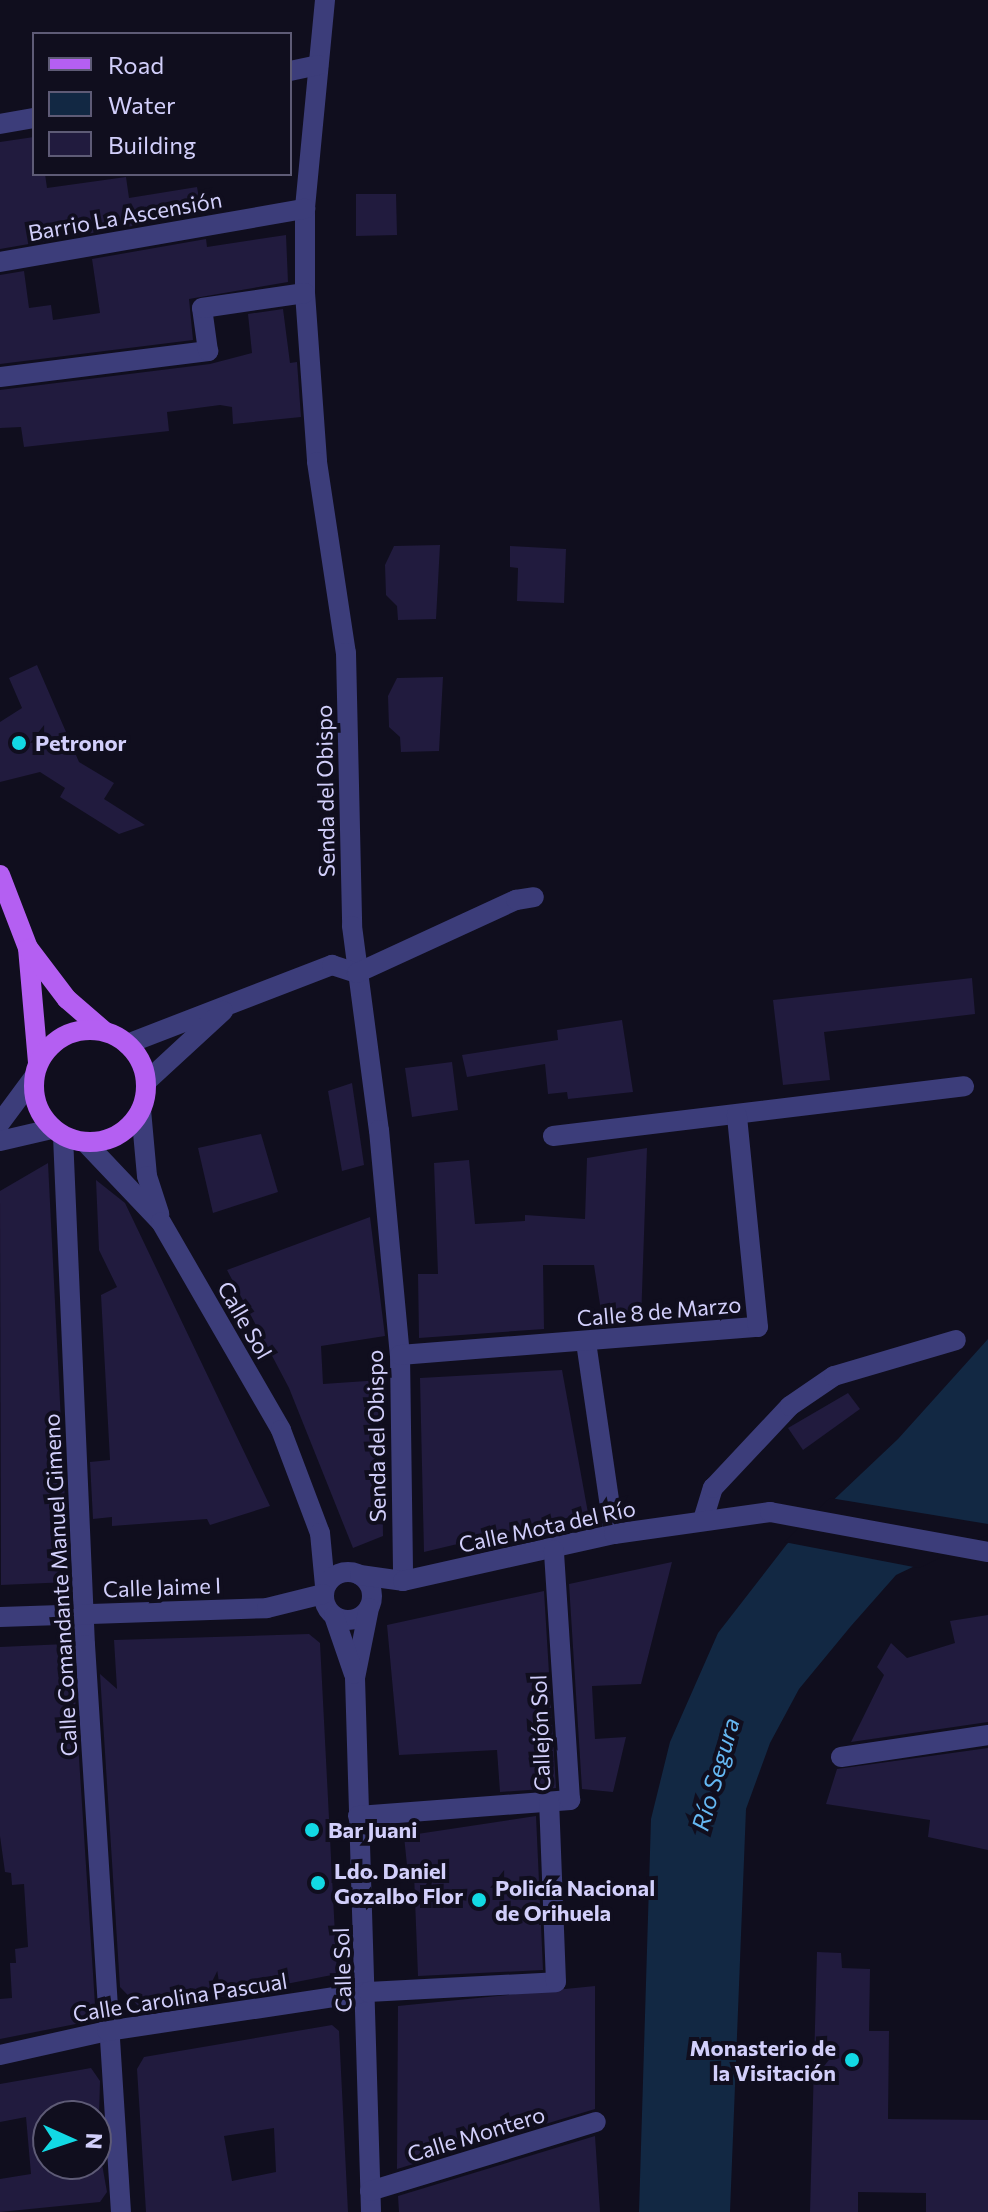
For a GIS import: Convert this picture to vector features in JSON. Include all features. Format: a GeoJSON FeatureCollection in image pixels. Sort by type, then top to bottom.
{"type":"FeatureCollection","features":[{"type":"Feature","properties":{"kind":"main road"},"geometry":{"type":"LineString","coordinates":[[0,875],[28,948],[67,999],[104,1031],[127,1044],[146,1082],[141,1110],[118,1135],[85,1142],[58,1132],[39,1112],[28,948]]}},
{"type":"Feature","properties":{"kind":"main road"},"geometry":{"type":"LineString","coordinates":[[36,1070],[73,1032],[104,1031]]}},
{"type":"Feature","properties":{"kind":"street","name":"Senda del Obispo"},"geometry":{"type":"LineString","coordinates":[[325,0],[305,209],[305,293],[317,462],[346,653],[357,973],[400,1355],[403,1581]]}},
{"type":"Feature","properties":{"kind":"street"},"geometry":{"type":"LineString","coordinates":[[292,71],[318,65]]}},
{"type":"Feature","properties":{"kind":"street"},"geometry":{"type":"LineString","coordinates":[[0,124],[32,118]]}},
{"type":"Feature","properties":{"kind":"street","name":"Barrio La Ascensión"},"geometry":{"type":"LineString","coordinates":[[0,262],[305,209]]}},
{"type":"Feature","properties":{"kind":"street"},"geometry":{"type":"LineString","coordinates":[[0,377],[208,351],[202,308],[305,293]]}},
{"type":"Feature","properties":{"kind":"street"},"geometry":{"type":"LineString","coordinates":[[127,1044],[223,1011],[332,965],[357,973],[516,900],[534,897]]}},
{"type":"Feature","properties":{"kind":"street"},"geometry":{"type":"LineString","coordinates":[[146,1082],[223,1011]]}},
{"type":"Feature","properties":{"kind":"street"},"geometry":{"type":"LineString","coordinates":[[0,1123],[36,1070]]}},
{"type":"Feature","properties":{"kind":"street"},"geometry":{"type":"LineString","coordinates":[[553,1136],[964,1086]]}},
{"type":"Feature","properties":{"kind":"street"},"geometry":{"type":"LineString","coordinates":[[141,1110],[147,1176],[161,1222]]}},
{"type":"Feature","properties":{"kind":"street","name":"Calle 8 de Marzo"},"geometry":{"type":"LineString","coordinates":[[400,1355],[758,1327],[737,1115]]}},
{"type":"Feature","properties":{"kind":"street"},"geometry":{"type":"LineString","coordinates":[[0,1141],[58,1132]]}},
{"type":"Feature","properties":{"kind":"street","name":"Calle Comandante Manuel Gimeno"},"geometry":{"type":"LineString","coordinates":[[58,1132],[107,2031],[121,2212]]}},
{"type":"Feature","properties":{"kind":"street"},"geometry":{"type":"LineString","coordinates":[[85,1142],[161,1222]]}},
{"type":"Feature","properties":{"kind":"street","name":"Calle Sol"},"geometry":{"type":"LineString","coordinates":[[161,1222],[281,1430],[320,1533],[324,1590]]}},
{"type":"Feature","properties":{"kind":"street"},"geometry":{"type":"LineString","coordinates":[[703,1520],[713,1488],[790,1406],[834,1376],[956,1340]]}},
{"type":"Feature","properties":{"kind":"street"},"geometry":{"type":"LineString","coordinates":[[586,1342],[614,1534]]}},
{"type":"Feature","properties":{"kind":"street","name":"Calle Mota del Río"},"geometry":{"type":"LineString","coordinates":[[356,1573],[403,1581],[554,1551],[614,1534],[770,1512],[988,1552]]}},
{"type":"Feature","properties":{"kind":"street","name":"Calle Sol"},"geometry":{"type":"LineString","coordinates":[[320,1533],[356,1573]]}},
{"type":"Feature","properties":{"kind":"street","name":"Callejón Sol"},"geometry":{"type":"LineString","coordinates":[[358,1816],[570,1800],[554,1551]]}},
{"type":"Feature","properties":{"kind":"street"},"geometry":{"type":"LineString","coordinates":[[356,1573],[370,1604],[351,1620],[334,1616],[324,1590],[336,1574],[356,1573]]}},
{"type":"Feature","properties":{"kind":"street","name":"Calle Mota del Río"},"geometry":{"type":"LineString","coordinates":[[370,1604],[403,1581]]}},
{"type":"Feature","properties":{"kind":"street","name":"Calle Jaime I"},"geometry":{"type":"LineString","coordinates":[[0,1617],[267,1608],[324,1590]]}},
{"type":"Feature","properties":{"kind":"street","name":"Calle Sol"},"geometry":{"type":"LineString","coordinates":[[370,1604],[355,1678],[358,1816],[368,1992],[370,2202]]}},
{"type":"Feature","properties":{"kind":"street","name":"Calle Sol"},"geometry":{"type":"LineString","coordinates":[[334,1616],[355,1678]]}},
{"type":"Feature","properties":{"kind":"street"},"geometry":{"type":"LineString","coordinates":[[841,1757],[988,1735]]}},
{"type":"Feature","properties":{"kind":"street","name":"Calle Carolina Pascual"},"geometry":{"type":"LineString","coordinates":[[0,2055],[107,2031],[368,1992],[556,1982],[549,1802]]}},
{"type":"Feature","properties":{"kind":"street","name":"Calle Montero"},"geometry":{"type":"LineString","coordinates":[[370,2202],[596,2122]]}},
{"type":"Feature","properties":{"kind":"water","name":"Río Segura"},"geometry":{"type":"Polygon","coordinates":[[[988,1339],[988,1531],[896,1575],[851,1626],[799,1689],[770,1743],[746,1809],[730,2212],[639,2212],[651,1819],[670,1742],[718,1633],[787,1544],[898,1439],[988,1339]]]}},
{"type":"Feature","properties":{"kind":"pier"},"geometry":{"type":"Polygon","coordinates":[[[830,1498],[988,1524],[988,1535],[919,1568],[784,1542],[830,1498]]]}},
{"type":"Feature","properties":{"kind":"building"},"geometry":{"type":"Polygon","coordinates":[[[32,137],[32,176],[45,176],[47,188],[126,177],[129,198],[197,187],[202,214],[0,249],[0,142],[32,137]]]}},
{"type":"Feature","properties":{"kind":"building"},"geometry":{"type":"Polygon","coordinates":[[[356,194],[396,194],[397,235],[356,236],[356,194]]]}},
{"type":"Feature","properties":{"kind":"building"},"geometry":{"type":"Polygon","coordinates":[[[286,235],[288,282],[189,299],[193,340],[0,364],[0,275],[24,271],[29,308],[51,305],[53,320],[100,313],[92,259],[206,239],[207,247],[286,235]]]}},
{"type":"Feature","properties":{"kind":"building"},"geometry":{"type":"Polygon","coordinates":[[[283,309],[290,363],[297,362],[301,417],[233,424],[232,407],[220,405],[167,412],[169,431],[24,447],[21,427],[0,428],[0,390],[210,364],[252,353],[248,314],[283,309]]]}},
{"type":"Feature","properties":{"kind":"building"},"geometry":{"type":"Polygon","coordinates":[[[440,545],[436,619],[398,620],[397,606],[386,595],[385,565],[394,546],[440,545]]]}},
{"type":"Feature","properties":{"kind":"building"},"geometry":{"type":"Polygon","coordinates":[[[510,546],[566,549],[564,603],[517,601],[518,568],[510,567],[510,546]]]}},
{"type":"Feature","properties":{"kind":"building"},"geometry":{"type":"Polygon","coordinates":[[[37,665],[79,762],[114,783],[104,799],[145,825],[119,834],[60,797],[65,788],[40,772],[0,782],[0,722],[22,708],[9,678],[37,665]]]}},
{"type":"Feature","properties":{"kind":"building"},"geometry":{"type":"Polygon","coordinates":[[[443,677],[439,751],[401,752],[400,737],[389,727],[388,696],[397,678],[443,677]]]}},
{"type":"Feature","properties":{"kind":"building"},"geometry":{"type":"Polygon","coordinates":[[[972,978],[975,1014],[824,1032],[830,1080],[783,1085],[773,1000],[972,978]]]}},
{"type":"Feature","properties":{"kind":"building"},"geometry":{"type":"Polygon","coordinates":[[[622,1020],[633,1092],[568,1099],[567,1092],[548,1094],[545,1064],[467,1077],[462,1055],[558,1040],[557,1030],[622,1020]]]}},
{"type":"Feature","properties":{"kind":"building"},"geometry":{"type":"Polygon","coordinates":[[[452,1062],[458,1110],[412,1117],[405,1068],[452,1062]]]}},
{"type":"Feature","properties":{"kind":"building"},"geometry":{"type":"Polygon","coordinates":[[[352,1083],[364,1165],[342,1171],[328,1091],[352,1083]]]}},
{"type":"Feature","properties":{"kind":"building"},"geometry":{"type":"Polygon","coordinates":[[[261,1134],[278,1192],[213,1213],[198,1148],[261,1134]]]}},
{"type":"Feature","properties":{"kind":"building"},"geometry":{"type":"Polygon","coordinates":[[[647,1148],[641,1321],[603,1324],[594,1265],[543,1265],[544,1329],[419,1338],[418,1274],[438,1274],[434,1163],[469,1160],[475,1224],[525,1221],[525,1215],[585,1219],[587,1158],[647,1148]]]}},
{"type":"Feature","properties":{"kind":"building"},"geometry":{"type":"Polygon","coordinates":[[[48,1163],[69,1582],[1,1585],[0,1191],[48,1163]]]}},
{"type":"Feature","properties":{"kind":"building"},"geometry":{"type":"Polygon","coordinates":[[[96,1180],[125,1203],[270,1506],[210,1525],[207,1519],[112,1526],[112,1517],[93,1519],[90,1462],[110,1460],[101,1295],[117,1287],[99,1250],[96,1180]]]}},
{"type":"Feature","properties":{"kind":"building"},"geometry":{"type":"Polygon","coordinates":[[[370,1217],[385,1336],[321,1346],[323,1384],[381,1380],[383,1536],[353,1548],[289,1388],[227,1270],[370,1217]]]}},
{"type":"Feature","properties":{"kind":"building"},"geometry":{"type":"Polygon","coordinates":[[[562,1370],[588,1513],[424,1552],[420,1378],[562,1370]]]}},
{"type":"Feature","properties":{"kind":"building"},"geometry":{"type":"Polygon","coordinates":[[[848,1393],[860,1409],[803,1450],[788,1428],[848,1393]]]}},
{"type":"Feature","properties":{"kind":"building"},"geometry":{"type":"Polygon","coordinates":[[[672,1562],[641,1684],[592,1686],[595,1739],[626,1737],[613,1792],[582,1789],[569,1584],[672,1562]]]}},
{"type":"Feature","properties":{"kind":"building"},"geometry":{"type":"Polygon","coordinates":[[[544,1591],[556,1788],[500,1792],[497,1750],[399,1755],[387,1625],[544,1591]]]}},
{"type":"Feature","properties":{"kind":"building"},"geometry":{"type":"Polygon","coordinates":[[[988,1615],[988,1722],[851,1742],[884,1675],[877,1667],[891,1643],[907,1658],[955,1643],[950,1621],[988,1615]]]}},
{"type":"Feature","properties":{"kind":"building"},"geometry":{"type":"Polygon","coordinates":[[[309,1634],[320,1643],[337,1974],[144,2012],[120,1987],[100,1674],[117,1689],[114,1640],[309,1634]]]}},
{"type":"Feature","properties":{"kind":"building"},"geometry":{"type":"Polygon","coordinates":[[[66,1644],[72,1650],[96,2020],[0,2039],[0,1999],[12,1998],[10,1963],[16,1963],[15,1949],[28,1947],[24,1884],[12,1885],[11,1873],[5,1872],[0,1836],[0,1647],[66,1644]]]}},
{"type":"Feature","properties":{"kind":"building"},"geometry":{"type":"Polygon","coordinates":[[[988,1748],[988,1850],[928,1837],[930,1820],[826,1804],[837,1769],[988,1748]]]}},
{"type":"Feature","properties":{"kind":"building","name":"Policía Nacional de Orihuela"},"geometry":{"type":"Polygon","coordinates":[[[536,1816],[543,1970],[418,1976],[414,1874],[408,1875],[404,1836],[536,1816]]]}},
{"type":"Feature","properties":{"kind":"building","name":"Monasterio de la Visitación"},"geometry":{"type":"Polygon","coordinates":[[[817,1952],[841,1953],[842,1968],[870,1969],[869,2031],[889,2031],[888,2119],[988,2120],[988,2212],[926,2212],[926,2193],[858,2192],[858,2212],[810,2212],[817,1952]]]}},
{"type":"Feature","properties":{"kind":"building"},"geometry":{"type":"Polygon","coordinates":[[[595,1986],[595,2109],[397,2169],[398,2006],[595,1986]]]}},
{"type":"Feature","properties":{"kind":"building"},"geometry":{"type":"Polygon","coordinates":[[[332,2025],[339,2031],[348,2212],[146,2212],[137,2069],[144,2057],[332,2025]],[[274,2128],[224,2136],[232,2181],[276,2172],[274,2128]]]}},
{"type":"Feature","properties":{"kind":"building"},"geometry":{"type":"Polygon","coordinates":[[[91,2068],[100,2081],[99,2100],[32,2100],[32,2180],[105,2180],[107,2192],[100,2202],[0,2212],[0,2179],[31,2174],[26,2117],[0,2122],[0,2084],[91,2068]]]}},
{"type":"Feature","properties":{"kind":"building"},"geometry":{"type":"Polygon","coordinates":[[[595,2136],[600,2212],[399,2212],[398,2196],[595,2136]]]}},
{"type":"Feature","properties":{"kind":"place","name":"Petronor"},"geometry":{"type":"Point","coordinates":[19,743]}},
{"type":"Feature","properties":{"kind":"place","name":"Bar Juani"},"geometry":{"type":"Point","coordinates":[312,1830]}},
{"type":"Feature","properties":{"kind":"place","name":"Ldo. Daniel Gozalbo Flor"},"geometry":{"type":"Point","coordinates":[318,1883]}},
{"type":"Feature","properties":{"kind":"place","name":"Policía Nacional de Orihuela"},"geometry":{"type":"Point","coordinates":[479,1900]}},
{"type":"Feature","properties":{"kind":"place","name":"Monasterio de la Visitación"},"geometry":{"type":"Point","coordinates":[852,2060]}}]}
